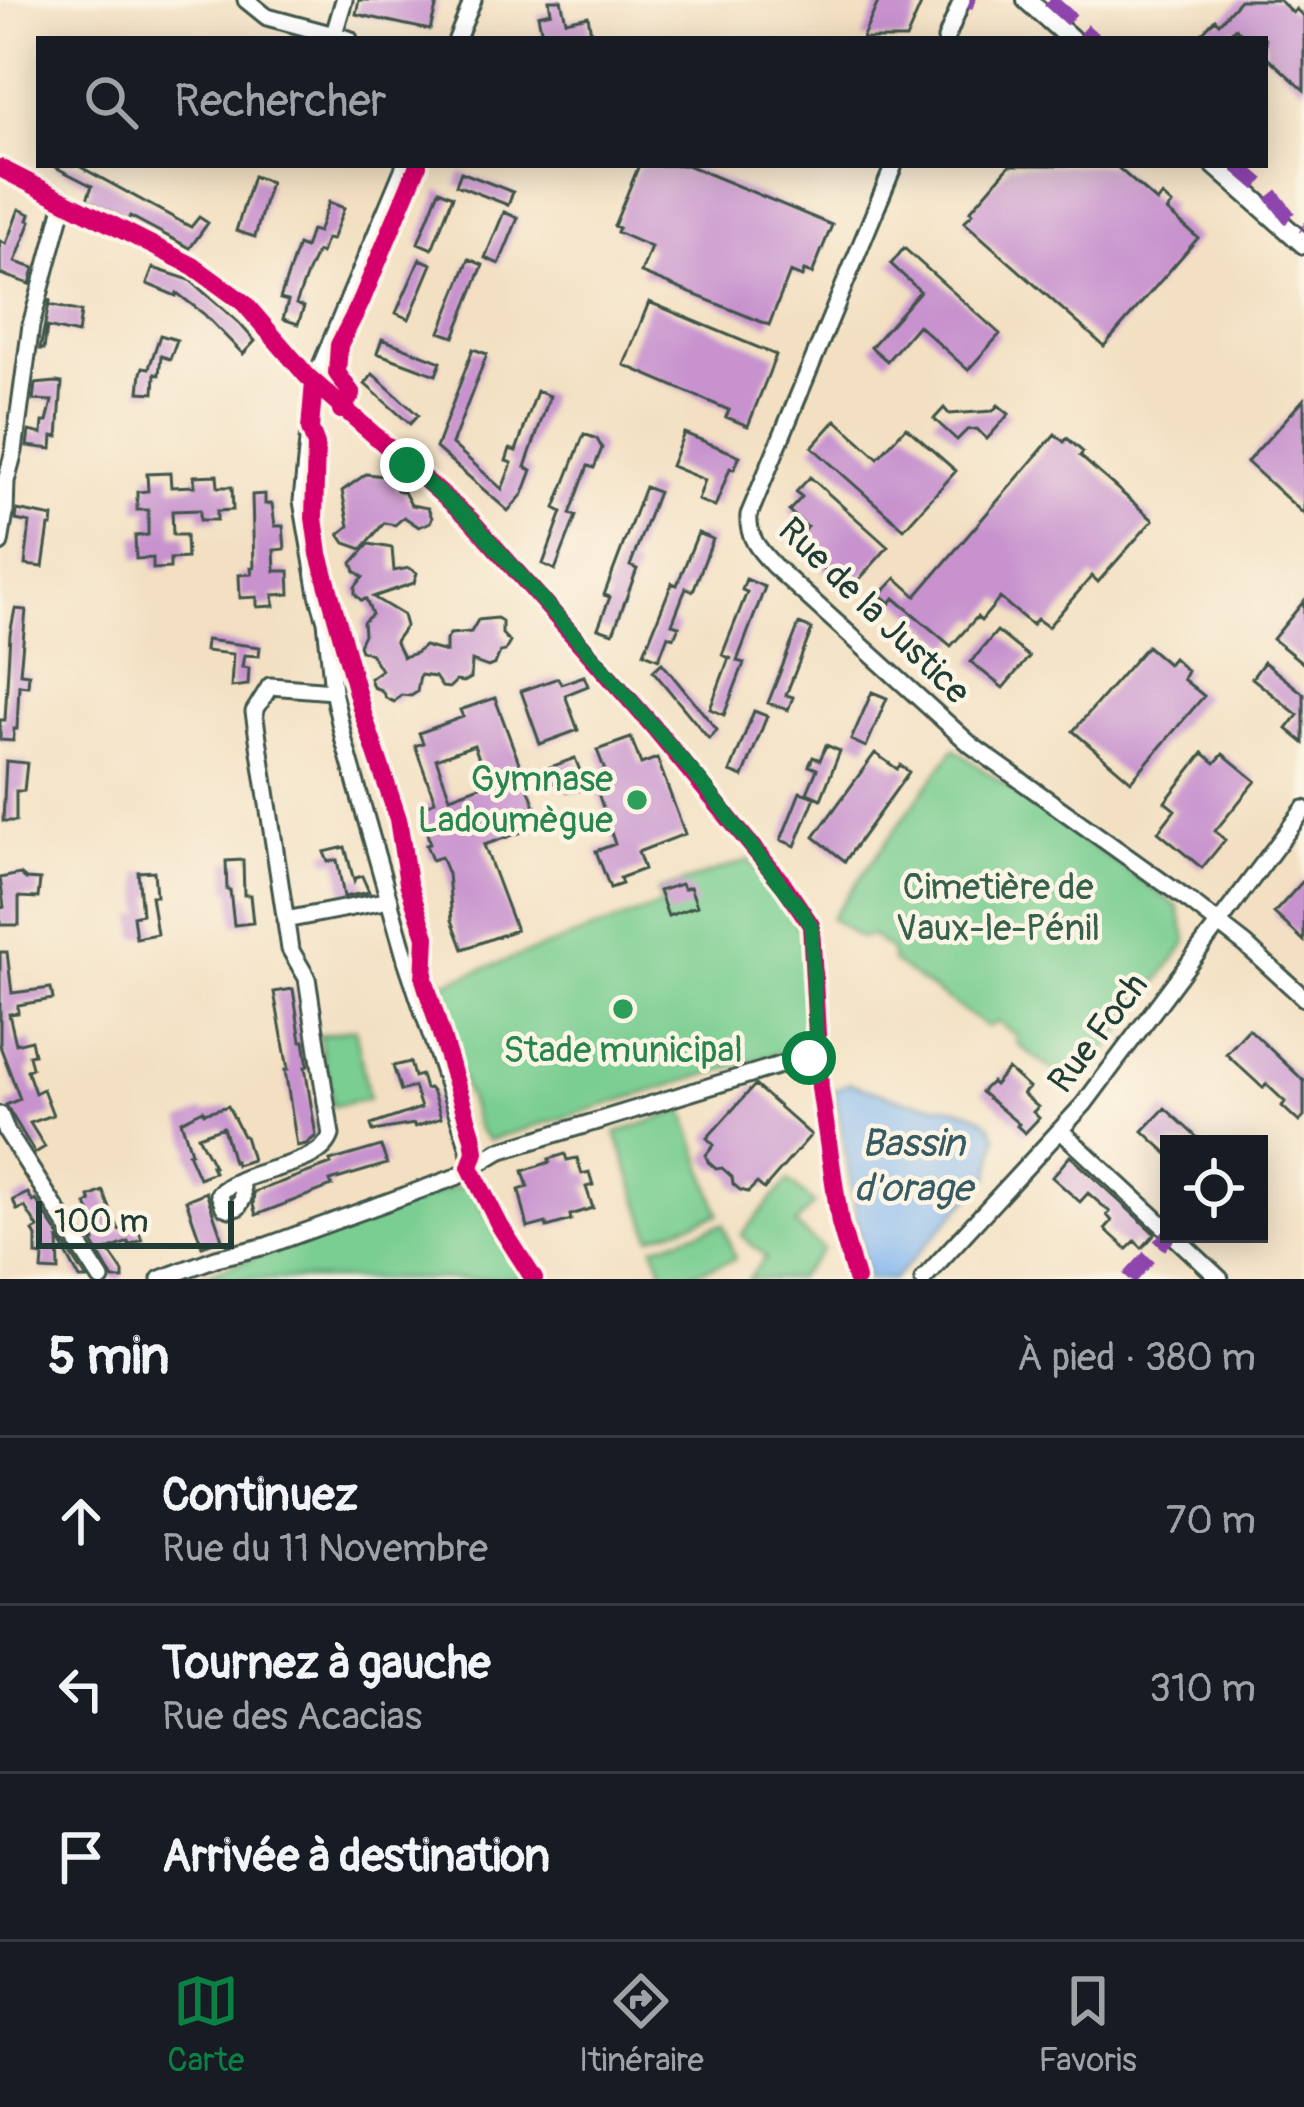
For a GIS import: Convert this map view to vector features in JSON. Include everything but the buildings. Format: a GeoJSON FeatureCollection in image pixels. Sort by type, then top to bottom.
{"type":"FeatureCollection","features":[{"type":"Feature","properties":{"kind":"street"},"geometry":{"type":"LineString","coordinates":[[246,0],[267,17],[337,36]]}},
{"type":"Feature","properties":{"kind":"street"},"geometry":{"type":"LineString","coordinates":[[341,36],[344,0]]}},
{"type":"Feature","properties":{"kind":"street"},"geometry":{"type":"LineString","coordinates":[[458,36],[473,0]]}},
{"type":"Feature","properties":{"kind":"street"},"geometry":{"type":"LineString","coordinates":[[947,36],[962,0]]}},
{"type":"Feature","properties":{"kind":"street"},"geometry":{"type":"LineString","coordinates":[[1027,0],[1068,36]]}},
{"type":"Feature","properties":{"kind":"street"},"geometry":{"type":"LineString","coordinates":[[0,168],[194,266],[244,303],[314,382],[471,520],[702,783],[784,885],[811,926],[817,1056],[829,1157],[856,1279]]}},
{"type":"Feature","properties":{"kind":"street"},"geometry":{"type":"LineString","coordinates":[[404,168],[314,382],[302,501],[326,621],[333,691],[406,960],[469,1148],[470,1167],[534,1279]]}},
{"type":"Feature","properties":{"kind":"street","name":"Rue de la Justice"},"geometry":{"type":"LineString","coordinates":[[893,168],[749,515],[753,542],[970,745],[1219,924],[1304,998]]}},
{"type":"Feature","properties":{"kind":"street"},"geometry":{"type":"LineString","coordinates":[[1218,168],[1304,244]]}},
{"type":"Feature","properties":{"kind":"street"},"geometry":{"type":"LineString","coordinates":[[0,543],[14,451],[8,431],[65,199]]}},
{"type":"Feature","properties":{"kind":"street"},"geometry":{"type":"LineString","coordinates":[[241,1180],[316,1153],[328,1146],[331,1135],[307,978],[290,949],[254,712],[269,686],[333,691]]}},
{"type":"Feature","properties":{"kind":"street","name":"Rue Foch"},"geometry":{"type":"LineString","coordinates":[[923,1279],[1084,1104],[1304,809]]}},
{"type":"Feature","properties":{"kind":"street"},"geometry":{"type":"LineString","coordinates":[[285,920],[390,900]]}},
{"type":"Feature","properties":{"kind":"street"},"geometry":{"type":"LineString","coordinates":[[160,1279],[456,1177],[499,1151],[817,1056]]}},
{"type":"Feature","properties":{"kind":"street"},"geometry":{"type":"LineString","coordinates":[[0,1115],[101,1279]]}},
{"type":"Feature","properties":{"kind":"street"},"geometry":{"type":"LineString","coordinates":[[1060,1130],[1160,1224]]}},
{"type":"Feature","properties":{"kind":"street"},"geometry":{"type":"LineString","coordinates":[[1181,1243],[1220,1279]]}},
{"type":"Feature","properties":{"kind":"green space","name":"Cimetière de Vaux-le-Pénil"},"geometry":{"type":"Polygon","coordinates":[[[954,749],[1178,907],[1187,942],[1078,1088],[1018,1045],[1017,1036],[998,1022],[987,1027],[893,962],[891,950],[872,936],[859,938],[831,918],[954,749]]]}},
{"type":"Feature","properties":{"kind":"green space","name":"Stade municipal"},"geometry":{"type":"Polygon","coordinates":[[[749,860],[802,933],[806,1031],[795,1048],[489,1140],[478,1130],[433,987],[662,905],[658,891],[749,860]]]}},
{"type":"Feature","properties":{"kind":"green space"},"geometry":{"type":"Polygon","coordinates":[[[355,1028],[369,1099],[333,1106],[319,1036],[355,1028]]]}},
{"type":"Feature","properties":{"kind":"green space"},"geometry":{"type":"Polygon","coordinates":[[[684,1110],[719,1214],[651,1237],[616,1133],[684,1110]]]}},
{"type":"Feature","properties":{"kind":"green space"},"geometry":{"type":"Polygon","coordinates":[[[788,1181],[814,1203],[795,1225],[823,1249],[797,1279],[748,1279],[766,1257],[741,1235],[788,1181]]]}},
{"type":"Feature","properties":{"kind":"green space"},"geometry":{"type":"Polygon","coordinates":[[[467,1183],[526,1279],[193,1279],[467,1183]]]}},
{"type":"Feature","properties":{"kind":"green space"},"geometry":{"type":"Polygon","coordinates":[[[723,1224],[735,1259],[665,1279],[654,1247],[723,1224]]]}},
{"type":"Feature","properties":{"kind":"water","name":"Bassin d'orage"},"geometry":{"type":"Polygon","coordinates":[[[849,1083],[903,1100],[977,1114],[997,1137],[990,1176],[894,1279],[868,1279],[864,1262],[835,1090],[849,1083]]]}},
{"type":"Feature","properties":{"kind":"marked path"},"geometry":{"type":"LineString","coordinates":[[970,0],[975,2]]}},
{"type":"Feature","properties":{"kind":"marked path"},"geometry":{"type":"LineString","coordinates":[[1049,0],[1090,36]]}},
{"type":"Feature","properties":{"kind":"marked path"},"geometry":{"type":"LineString","coordinates":[[1241,168],[1304,226]]}},
{"type":"Feature","properties":{"kind":"marked path"},"geometry":{"type":"LineString","coordinates":[[1129,1279],[1162,1243]]}},
{"type":"Feature","properties":{"kind":"cycle path"},"geometry":{"type":"LineString","coordinates":[[0,168],[193,266],[244,303],[307,376],[471,520],[651,724],[784,885],[811,925],[820,1088],[840,1223],[856,1279]]}},
{"type":"Feature","properties":{"kind":"cycle path"},"geometry":{"type":"LineString","coordinates":[[341,410],[352,394],[337,373],[339,345],[417,168]]}},
{"type":"Feature","properties":{"kind":"cycle path"},"geometry":{"type":"LineString","coordinates":[[314,382],[310,429],[316,445],[314,518],[319,554],[362,711],[398,819],[408,883],[426,937],[424,979],[473,1138],[470,1167],[534,1279]]}},
{"type":"Feature","properties":{"kind":"place","name":"Gymnase Ladoumègue"},"geometry":{"type":"Point","coordinates":[637,800]}},
{"type":"Feature","properties":{"kind":"place","name":"Stade municipal"},"geometry":{"type":"Point","coordinates":[623,1009]}},
{"type":"Feature","properties":{"kind":"route"},"geometry":{"type":"LineString","coordinates":[[407,465],[471,520],[595,659],[702,783],[802,911],[811,926],[817,1026],[817,1056],[809,1058]]}}]}
